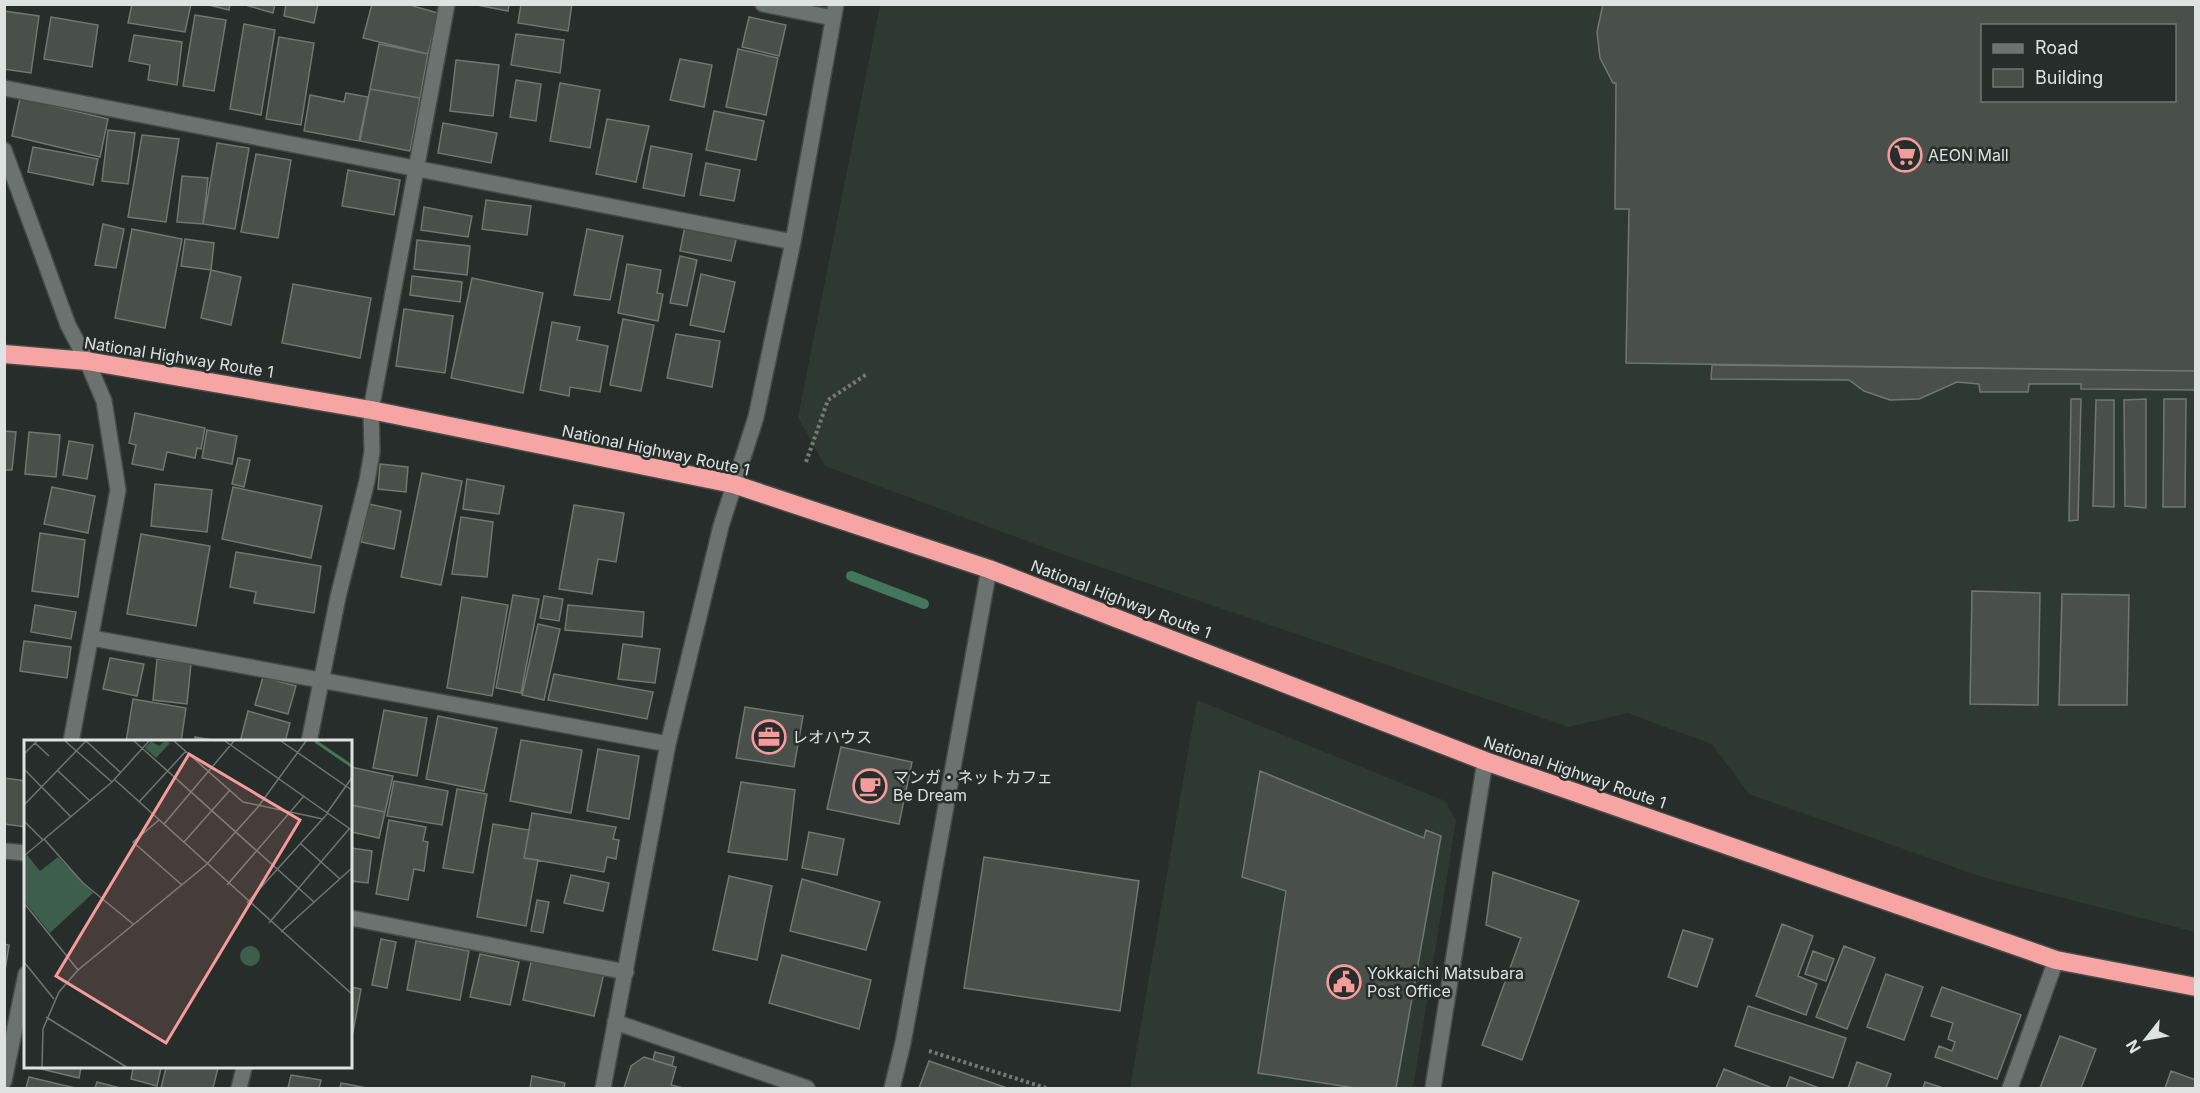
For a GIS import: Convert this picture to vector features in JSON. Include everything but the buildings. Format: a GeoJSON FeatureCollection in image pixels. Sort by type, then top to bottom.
{"type":"FeatureCollection","features":[{"type":"Feature","properties":{"kind":"highway","name":"National Highway Route 1"},"geometry":{"type":"LineString","coordinates":[[4,354],[87,361],[371,410],[734,484],[989,569],[1485,761],[2056,960],[2196,987]]}},
{"type":"Feature","properties":{"kind":"street"},"geometry":{"type":"LineString","coordinates":[[309,740],[338,597],[367,481],[372,452],[371,410],[447,4]]}},
{"type":"Feature","properties":{"kind":"street"},"geometry":{"type":"LineString","coordinates":[[603,1089],[668,744],[721,526],[756,417],[793,242],[835,11],[762,4]]}},
{"type":"Feature","properties":{"kind":"street"},"geometry":{"type":"LineString","coordinates":[[4,88],[793,242]]}},
{"type":"Feature","properties":{"kind":"street"},"geometry":{"type":"LineString","coordinates":[[4,150],[68,326],[87,361],[104,401],[118,490],[71,740]]}},
{"type":"Feature","properties":{"kind":"street"},"geometry":{"type":"LineString","coordinates":[[892,1089],[903,1043],[989,569]]}},
{"type":"Feature","properties":{"kind":"street"},"geometry":{"type":"LineString","coordinates":[[92,638],[668,744]]}},
{"type":"Feature","properties":{"kind":"street"},"geometry":{"type":"LineString","coordinates":[[1433,1089],[1485,761]]}},
{"type":"Feature","properties":{"kind":"street"},"geometry":{"type":"LineString","coordinates":[[4,851],[24,853]]}},
{"type":"Feature","properties":{"kind":"street"},"geometry":{"type":"LineString","coordinates":[[352,918],[626,972]]}},
{"type":"Feature","properties":{"kind":"street"},"geometry":{"type":"LineString","coordinates":[[2010,1089],[2056,960]]}},
{"type":"Feature","properties":{"kind":"street"},"geometry":{"type":"LineString","coordinates":[[4,1082],[24,984]]}},
{"type":"Feature","properties":{"kind":"street"},"geometry":{"type":"LineString","coordinates":[[615,1022],[807,1089]]}},
{"type":"Feature","properties":{"kind":"street"},"geometry":{"type":"LineString","coordinates":[[239,1089],[244,1069]]}},
{"type":"Feature","properties":{"kind":"path"},"geometry":{"type":"LineString","coordinates":[[806,462],[828,400],[867,374]]}},
{"type":"Feature","properties":{"kind":"path"},"geometry":{"type":"LineString","coordinates":[[903,1043],[1046,1089]]}},
{"type":"Feature","properties":{"kind":"shaded area"},"geometry":{"type":"Polygon","coordinates":[[[880,5],[2195,5],[2195,932],[1979,876],[1749,794],[1712,744],[1627,713],[1569,727],[1062,554],[825,466],[798,417],[880,5]]]}},
{"type":"Feature","properties":{"kind":"shaded area"},"geometry":{"type":"Polygon","coordinates":[[[1197,700],[1445,801],[1456,820],[1413,1088],[1130,1088],[1197,700]]]}},
{"type":"Feature","properties":{"kind":"waterway"},"geometry":{"type":"LineString","coordinates":[[851,576],[924,604]]}},
{"type":"Feature","properties":{"kind":"place","name":"AEON Mall"},"geometry":{"type":"Point","coordinates":[1905,155]}},
{"type":"Feature","properties":{"kind":"place","name":"レオハウス"},"geometry":{"type":"Point","coordinates":[769,737]}},
{"type":"Feature","properties":{"kind":"place","name":"マンガ・ネットカフェ Be Dream"},"geometry":{"type":"Point","coordinates":[870,786]}},
{"type":"Feature","properties":{"kind":"place","name":"Yokkaichi Matsubara Post Office"},"geometry":{"type":"Point","coordinates":[1344,982]}}]}
